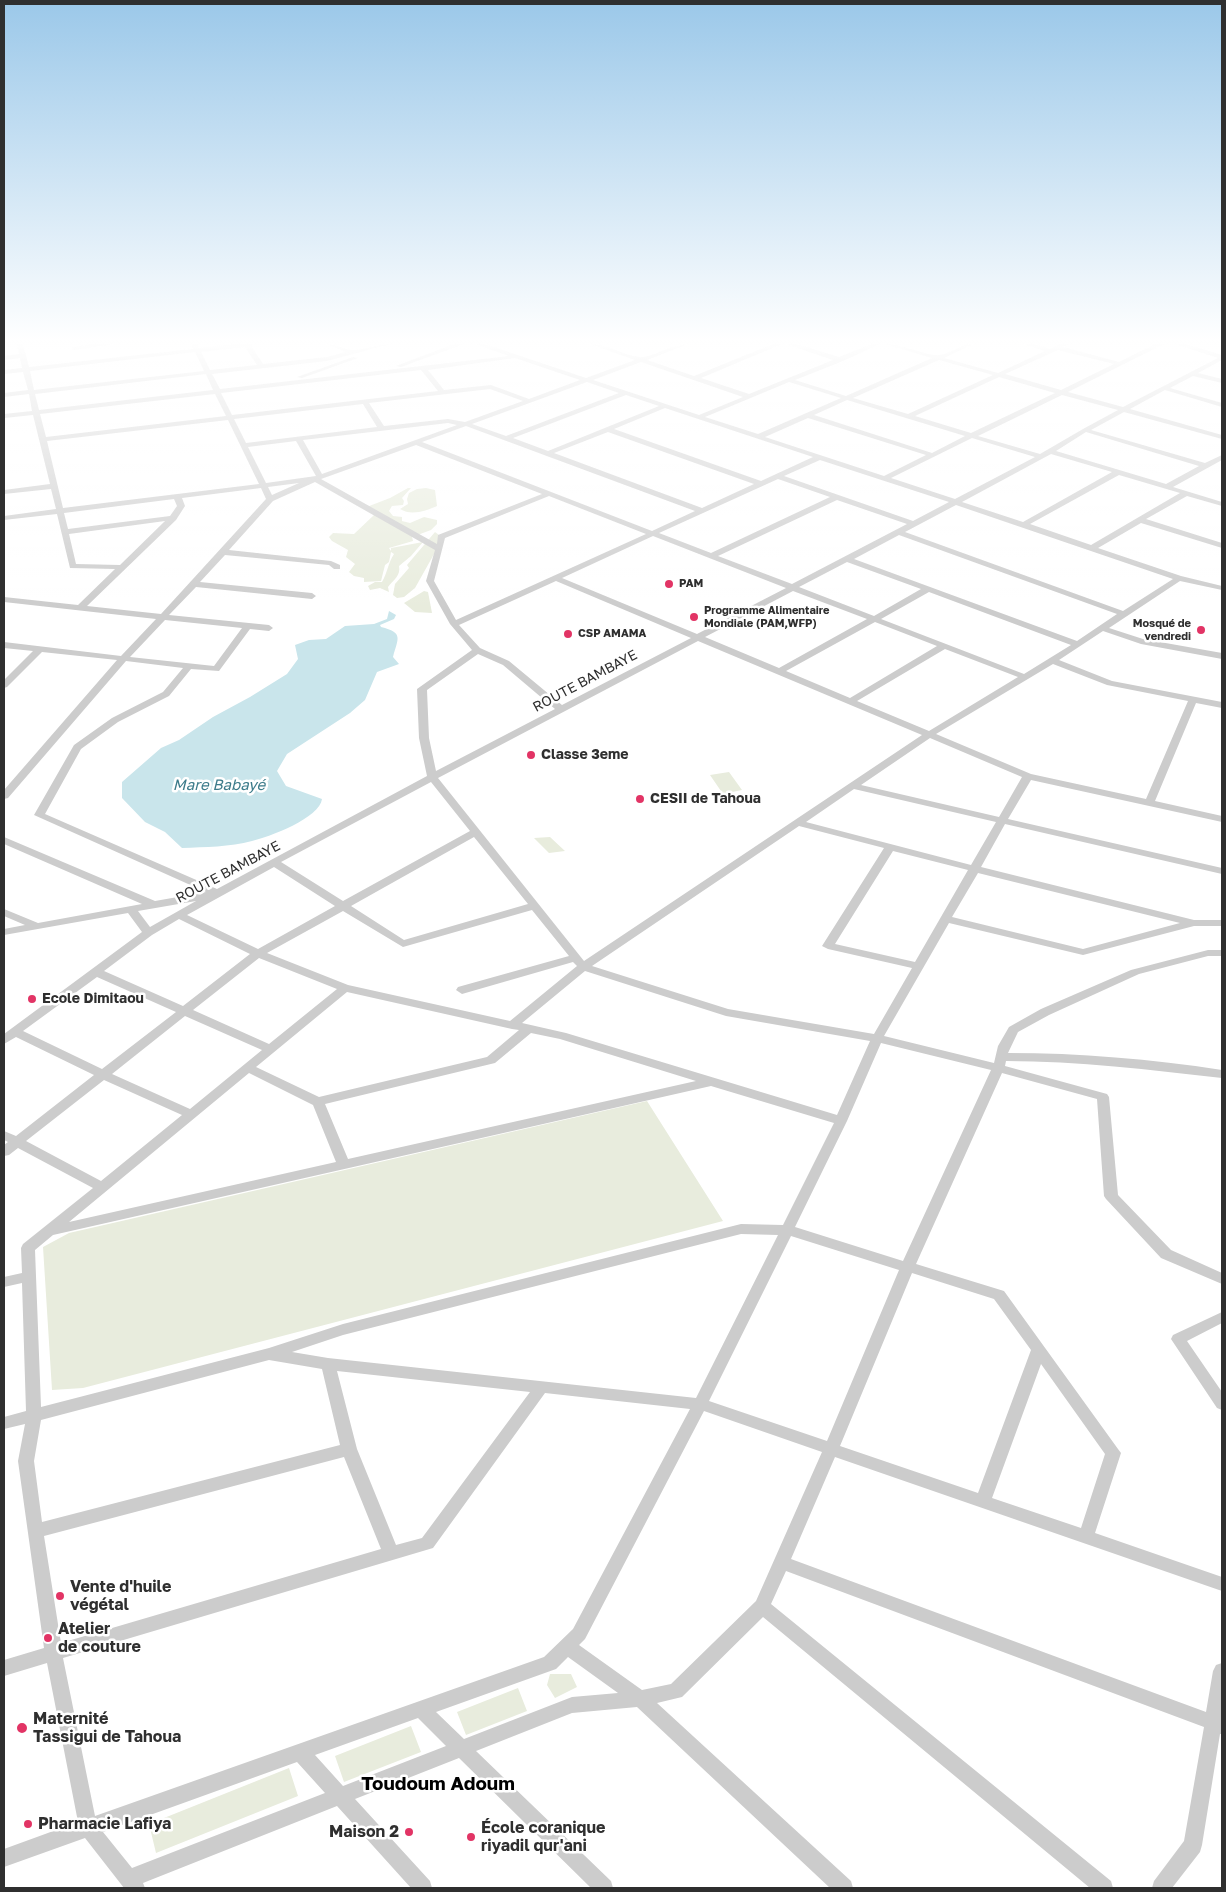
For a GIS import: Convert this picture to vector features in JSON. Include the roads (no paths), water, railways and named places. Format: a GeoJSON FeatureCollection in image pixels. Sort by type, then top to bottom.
{"type":"FeatureCollection","features":[{"type":"Feature","properties":{"kind":"street"},"geometry":{"type":"LineString","coordinates":[[41,432],[56,485],[73,566],[121,567]]}},
{"type":"Feature","properties":{"kind":"street"},"geometry":{"type":"LineString","coordinates":[[43,439],[98,432]]}},
{"type":"Feature","properties":{"kind":"street"},"geometry":{"type":"LineString","coordinates":[[238,432],[270,499]]}},
{"type":"Feature","properties":{"kind":"street"},"geometry":{"type":"LineString","coordinates":[[244,445],[355,432]]}},
{"type":"Feature","properties":{"kind":"street"},"geometry":{"type":"LineString","coordinates":[[4,796],[123,659],[194,584],[270,499],[317,478],[443,432]]}},
{"type":"Feature","properties":{"kind":"street"},"geometry":{"type":"LineString","coordinates":[[490,432],[548,452],[702,511]]}},
{"type":"Feature","properties":{"kind":"street"},"geometry":{"type":"LineString","coordinates":[[507,438],[522,432]]}},
{"type":"Feature","properties":{"kind":"street"},"geometry":{"type":"LineString","coordinates":[[548,452],[599,432]]}},
{"type":"Feature","properties":{"kind":"street"},"geometry":{"type":"LineString","coordinates":[[616,432],[761,484]]}},
{"type":"Feature","properties":{"kind":"street"},"geometry":{"type":"LineString","coordinates":[[744,432],[1179,578],[1222,588]]}},
{"type":"Feature","properties":{"kind":"street"},"geometry":{"type":"LineString","coordinates":[[758,437],[769,432]]}},
{"type":"Feature","properties":{"kind":"street"},"geometry":{"type":"LineString","coordinates":[[859,432],[932,455]]}},
{"type":"Feature","properties":{"kind":"street"},"geometry":{"type":"LineString","coordinates":[[960,432],[1041,457]]}},
{"type":"Feature","properties":{"kind":"street"},"geometry":{"type":"LineString","coordinates":[[885,478],[980,432]]}},
{"type":"Feature","properties":{"kind":"street","name":"ROUTE BAMBAYE"},"geometry":{"type":"LineString","coordinates":[[4,1040],[148,933],[179,914],[432,777],[1041,457],[1081,432]]}},
{"type":"Feature","properties":{"kind":"street"},"geometry":{"type":"LineString","coordinates":[[1093,432],[1206,466]]}},
{"type":"Feature","properties":{"kind":"street"},"geometry":{"type":"LineString","coordinates":[[1206,432],[1222,437]]}},
{"type":"Feature","properties":{"kind":"street"},"geometry":{"type":"LineString","coordinates":[[299,439],[317,478],[439,549]]}},
{"type":"Feature","properties":{"kind":"street"},"geometry":{"type":"LineString","coordinates":[[415,442],[710,557],[1025,676]]}},
{"type":"Feature","properties":{"kind":"street"},"geometry":{"type":"LineString","coordinates":[[1050,452],[1222,503]]}},
{"type":"Feature","properties":{"kind":"street"},"geometry":{"type":"LineString","coordinates":[[454,624],[820,457]]}},
{"type":"Feature","properties":{"kind":"street"},"geometry":{"type":"LineString","coordinates":[[1167,487],[1222,457]]}},
{"type":"Feature","properties":{"kind":"street"},"geometry":{"type":"LineString","coordinates":[[1023,525],[1118,472]]}},
{"type":"Feature","properties":{"kind":"street"},"geometry":{"type":"LineString","coordinates":[[777,476],[914,524]]}},
{"type":"Feature","properties":{"kind":"street"},"geometry":{"type":"LineString","coordinates":[[4,518],[317,478]]}},
{"type":"Feature","properties":{"kind":"street"},"geometry":{"type":"LineString","coordinates":[[4,492],[56,485]]}},
{"type":"Feature","properties":{"kind":"street"},"geometry":{"type":"LineString","coordinates":[[1092,548],[1186,493]]}},
{"type":"Feature","properties":{"kind":"street"},"geometry":{"type":"LineString","coordinates":[[548,494],[441,537],[430,581],[454,624],[477,650],[506,663],[561,709]]}},
{"type":"Feature","properties":{"kind":"street"},"geometry":{"type":"LineString","coordinates":[[80,608],[173,518],[181,506],[177,496]]}},
{"type":"Feature","properties":{"kind":"street"},"geometry":{"type":"LineString","coordinates":[[710,557],[836,497]]}},
{"type":"Feature","properties":{"kind":"street"},"geometry":{"type":"LineString","coordinates":[[65,532],[173,518]]}},
{"type":"Feature","properties":{"kind":"street"},"geometry":{"type":"LineString","coordinates":[[1140,520],[1222,546]]}},
{"type":"Feature","properties":{"kind":"street"},"geometry":{"type":"LineString","coordinates":[[898,532],[1124,614]]}},
{"type":"Feature","properties":{"kind":"street"},"geometry":{"type":"LineString","coordinates":[[222,552],[331,563],[337,567]]}},
{"type":"Feature","properties":{"kind":"street"},"geometry":{"type":"LineString","coordinates":[[846,559],[1077,644]]}},
{"type":"Feature","properties":{"kind":"street"},"geometry":{"type":"LineString","coordinates":[[556,578],[699,636],[1028,776],[1222,819]]}},
{"type":"Feature","properties":{"kind":"street"},"geometry":{"type":"LineString","coordinates":[[512,1025],[579,962],[798,823],[930,734],[1052,661],[1179,578]]}},
{"type":"Feature","properties":{"kind":"street"},"geometry":{"type":"LineString","coordinates":[[194,584],[312,596]]}},
{"type":"Feature","properties":{"kind":"street"},"geometry":{"type":"LineString","coordinates":[[780,671],[928,589]]}},
{"type":"Feature","properties":{"kind":"street"},"geometry":{"type":"LineString","coordinates":[[4,600],[269,628]]}},
{"type":"Feature","properties":{"kind":"street"},"geometry":{"type":"LineString","coordinates":[[4,645],[216,669],[248,626]]}},
{"type":"Feature","properties":{"kind":"street"},"geometry":{"type":"LineString","coordinates":[[1102,628],[1141,641],[1222,656]]}},
{"type":"Feature","properties":{"kind":"street"},"geometry":{"type":"LineString","coordinates":[[851,701],[944,646]]}},
{"type":"Feature","properties":{"kind":"street"},"geometry":{"type":"LineString","coordinates":[[4,685],[8,676],[39,650]]}},
{"type":"Feature","properties":{"kind":"street"},"geometry":{"type":"LineString","coordinates":[[477,650],[422,689],[424,738],[432,777],[579,962]]}},
{"type":"Feature","properties":{"kind":"street"},"geometry":{"type":"LineString","coordinates":[[1052,661],[1110,683],[1222,705]]}},
{"type":"Feature","properties":{"kind":"street"},"geometry":{"type":"LineString","coordinates":[[189,666],[166,694],[115,720],[77,748],[39,815],[217,893]]}},
{"type":"Feature","properties":{"kind":"street"},"geometry":{"type":"LineString","coordinates":[[1149,804],[1193,700]]}},
{"type":"Feature","properties":{"kind":"street"},"geometry":{"type":"LineString","coordinates":[[4,1858],[550,1663],[579,1634],[700,1404],[787,1230],[841,1121],[877,1038],[1028,776]]}},
{"type":"Feature","properties":{"kind":"street"},"geometry":{"type":"LineString","coordinates":[[853,786],[1222,871]]}},
{"type":"Feature","properties":{"kind":"street"},"geometry":{"type":"LineString","coordinates":[[798,823],[974,869],[1194,923],[1222,924]]}},
{"type":"Feature","properties":{"kind":"street"},"geometry":{"type":"LineString","coordinates":[[4,1152],[258,953],[476,832]]}},
{"type":"Feature","properties":{"kind":"street"},"geometry":{"type":"LineString","coordinates":[[4,840],[152,904]]}},
{"type":"Feature","properties":{"kind":"street"},"geometry":{"type":"LineString","coordinates":[[890,847],[828,946],[918,966]]}},
{"type":"Feature","properties":{"kind":"street"},"geometry":{"type":"LineString","coordinates":[[275,863],[403,944],[534,906]]}},
{"type":"Feature","properties":{"kind":"street"},"geometry":{"type":"LineString","coordinates":[[4,932],[217,893]]}},
{"type":"Feature","properties":{"kind":"street"},"geometry":{"type":"LineString","coordinates":[[130,908],[148,933]]}},
{"type":"Feature","properties":{"kind":"street"},"geometry":{"type":"LineString","coordinates":[[4,912],[37,926]]}},
{"type":"Feature","properties":{"kind":"street"},"geometry":{"type":"LineString","coordinates":[[179,914],[258,953],[345,988],[562,1036],[841,1121]]}},
{"type":"Feature","properties":{"kind":"street"},"geometry":{"type":"LineString","coordinates":[[945,919],[1082,952],[1194,923]]}},
{"type":"Feature","properties":{"kind":"street"},"geometry":{"type":"LineString","coordinates":[[345,988],[28,1248],[34,1415],[26,1461],[34,1531],[54,1655],[88,1827],[133,1884],[340,1796],[572,1705],[640,1699],[676,1691],[762,1606],[831,1449],[907,1268],[1000,1063],[1004,1046],[1014,1030],[1045,1012],[1135,972],[1208,953],[1222,953]]}},
{"type":"Feature","properties":{"kind":"street"},"geometry":{"type":"LineString","coordinates":[[462,990],[579,962],[726,1012],[877,1038],[958,1057],[1000,1063],[1103,1097],[1111,1196],[1166,1254],[1222,1279]]}},
{"type":"Feature","properties":{"kind":"street"},"geometry":{"type":"LineString","coordinates":[[96,972],[271,1049]]}},
{"type":"Feature","properties":{"kind":"street"},"geometry":{"type":"LineString","coordinates":[[248,1068],[318,1102],[491,1060],[528,1029]]}},
{"type":"Feature","properties":{"kind":"street"},"geometry":{"type":"LineString","coordinates":[[15,1032],[191,1114]]}},
{"type":"Feature","properties":{"kind":"street"},"geometry":{"type":"LineString","coordinates":[[1000,1063],[1060,1056],[1130,1061],[1222,1074]]}},
{"type":"Feature","properties":{"kind":"street"},"geometry":{"type":"LineString","coordinates":[[47,1232],[711,1081]]}},
{"type":"Feature","properties":{"kind":"street"},"geometry":{"type":"LineString","coordinates":[[318,1102],[344,1164]]}},
{"type":"Feature","properties":{"kind":"street"},"geometry":{"type":"LineString","coordinates":[[4,1135],[102,1187]]}},
{"type":"Feature","properties":{"kind":"street"},"geometry":{"type":"LineString","coordinates":[[4,1423],[269,1354],[343,1330],[741,1228],[787,1230],[999,1295],[1038,1352],[1113,1453],[1086,1537]]}},
{"type":"Feature","properties":{"kind":"street"},"geometry":{"type":"LineString","coordinates":[[4,1282],[30,1276]]}},
{"type":"Feature","properties":{"kind":"street"},"geometry":{"type":"LineString","coordinates":[[1222,1317],[1178,1340],[1222,1404]]}},
{"type":"Feature","properties":{"kind":"street"},"geometry":{"type":"LineString","coordinates":[[983,1502],[1038,1352]]}},
{"type":"Feature","properties":{"kind":"street"},"geometry":{"type":"LineString","coordinates":[[269,1354],[328,1364],[700,1404],[1222,1584]]}},
{"type":"Feature","properties":{"kind":"street"},"geometry":{"type":"LineString","coordinates":[[328,1364],[349,1449],[391,1554]]}},
{"type":"Feature","properties":{"kind":"street"},"geometry":{"type":"LineString","coordinates":[[4,1668],[54,1655],[427,1543],[542,1386]]}},
{"type":"Feature","properties":{"kind":"street"},"geometry":{"type":"LineString","coordinates":[[34,1531],[349,1449]]}},
{"type":"Feature","properties":{"kind":"street"},"geometry":{"type":"LineString","coordinates":[[782,1562],[1218,1724]]}},
{"type":"Feature","properties":{"kind":"street"},"geometry":{"type":"LineString","coordinates":[[762,1606],[1104,1888]]}},
{"type":"Feature","properties":{"kind":"street"},"geometry":{"type":"LineString","coordinates":[[567,1646],[640,1699],[844,1888]]}},
{"type":"Feature","properties":{"kind":"street"},"geometry":{"type":"LineString","coordinates":[[1161,1888],[1193,1845],[1218,1724],[1222,1671]]}},
{"type":"Feature","properties":{"kind":"street"},"geometry":{"type":"LineString","coordinates":[[421,1709],[604,1888]]}},
{"type":"Feature","properties":{"kind":"street"},"geometry":{"type":"LineString","coordinates":[[300,1752],[424,1888]]}},
{"type":"Feature","properties":{"kind":"water","name":"Mare Babayé"},"geometry":{"type":"Polygon","coordinates":[[[389,611],[396,615],[394,619],[380,625],[398,637],[393,657],[399,664],[377,672],[365,700],[350,713],[287,754],[277,771],[286,786],[322,799],[313,813],[293,826],[260,839],[244,843],[182,848],[165,832],[145,822],[122,798],[122,782],[161,748],[179,740],[213,717],[287,674],[298,659],[295,645],[309,640],[326,639],[345,626],[374,624],[387,619],[389,611]]]}},
{"type":"Feature","properties":{"kind":"place","name":"PAM"},"geometry":{"type":"Point","coordinates":[669,584]}},
{"type":"Feature","properties":{"kind":"place","name":"Programme Alimentaire Mondiale (PAM,WFP)"},"geometry":{"type":"Point","coordinates":[694,617]}},
{"type":"Feature","properties":{"kind":"place","name":"Mosqué de vendredi"},"geometry":{"type":"Point","coordinates":[1201,630]}},
{"type":"Feature","properties":{"kind":"place","name":"CSP AMAMA"},"geometry":{"type":"Point","coordinates":[568,634]}},
{"type":"Feature","properties":{"kind":"place","name":"Classe 3eme"},"geometry":{"type":"Point","coordinates":[531,755]}},
{"type":"Feature","properties":{"kind":"place","name":"CESII de Tahoua"},"geometry":{"type":"Point","coordinates":[640,799]}},
{"type":"Feature","properties":{"kind":"place","name":"Ecole Dimitaou"},"geometry":{"type":"Point","coordinates":[32,999]}},
{"type":"Feature","properties":{"kind":"place","name":"Vente d'huile végétal"},"geometry":{"type":"Point","coordinates":[60,1596]}},
{"type":"Feature","properties":{"kind":"place","name":"Atelier de couture"},"geometry":{"type":"Point","coordinates":[48,1638]}},
{"type":"Feature","properties":{"kind":"place","name":"Maternité Tassigui de Tahoua"},"geometry":{"type":"Point","coordinates":[22,1728]}},
{"type":"Feature","properties":{"kind":"place","name":"Pharmacie Lafiya"},"geometry":{"type":"Point","coordinates":[28,1824]}},
{"type":"Feature","properties":{"kind":"place","name":"Maison 2"},"geometry":{"type":"Point","coordinates":[409,1832]}},
{"type":"Feature","properties":{"kind":"place","name":"École coranique riyadil qur'ani"},"geometry":{"type":"Point","coordinates":[471,1837]}},
{"type":"Feature","properties":{"kind":"district","name":"Toudoum Adoum"},"geometry":{"type":"Point","coordinates":[438,1784]}}]}
